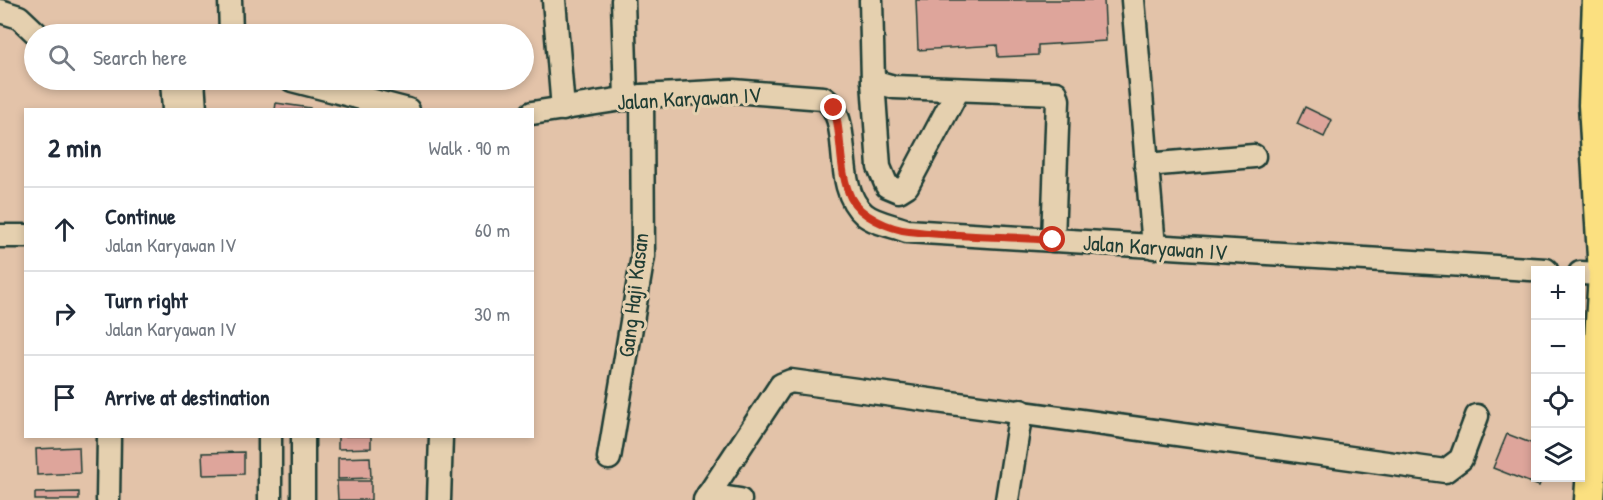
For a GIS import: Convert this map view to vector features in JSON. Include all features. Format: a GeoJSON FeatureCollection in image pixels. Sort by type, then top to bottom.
{"type":"FeatureCollection","features":[{"type":"Feature","properties":{"kind":"main road"},"geometry":{"type":"LineString","coordinates":[[1589,500],[1603,274],[1593,105],[1597,0]]}},
{"type":"Feature","properties":{"kind":"street"},"geometry":{"type":"LineString","coordinates":[[230,0],[231,24]]}},
{"type":"Feature","properties":{"kind":"street"},"geometry":{"type":"LineString","coordinates":[[554,0],[563,109]]}},
{"type":"Feature","properties":{"kind":"street","name":"Gang Haji Kasan"},"geometry":{"type":"LineString","coordinates":[[609,458],[643,256],[634,97],[623,0]]}},
{"type":"Feature","properties":{"kind":"street"},"geometry":{"type":"LineString","coordinates":[[871,0],[873,81],[879,167],[886,186],[899,191],[907,186],[958,90]]}},
{"type":"Feature","properties":{"kind":"street"},"geometry":{"type":"LineString","coordinates":[[1133,0],[1154,247]]}},
{"type":"Feature","properties":{"kind":"street"},"geometry":{"type":"LineString","coordinates":[[0,11],[20,17],[27,24]]}},
{"type":"Feature","properties":{"kind":"street"},"geometry":{"type":"LineString","coordinates":[[873,81],[894,87],[1047,91],[1057,96],[1053,240]]}},
{"type":"Feature","properties":{"kind":"street"},"geometry":{"type":"LineString","coordinates":[[173,90],[174,108]]}},
{"type":"Feature","properties":{"kind":"street"},"geometry":{"type":"LineString","coordinates":[[194,90],[195,108]]}},
{"type":"Feature","properties":{"kind":"street"},"geometry":{"type":"LineString","coordinates":[[331,90],[400,108]]}},
{"type":"Feature","properties":{"kind":"street","name":"Jalan Karyawan IV"},"geometry":{"type":"LineString","coordinates":[[534,113],[634,97],[733,91],[823,98],[834,108],[838,122],[844,177],[852,199],[865,215],[907,231],[1531,269]]}},
{"type":"Feature","properties":{"kind":"street"},"geometry":{"type":"LineString","coordinates":[[1146,165],[1254,156]]}},
{"type":"Feature","properties":{"kind":"street"},"geometry":{"type":"LineString","coordinates":[[0,236],[24,236]]}},
{"type":"Feature","properties":{"kind":"street"},"geometry":{"type":"LineString","coordinates":[[1585,273],[1603,274]]}},
{"type":"Feature","properties":{"kind":"street"},"geometry":{"type":"LineString","coordinates":[[740,500],[706,497],[781,386],[791,381],[1445,471],[1461,459],[1477,416]]}},
{"type":"Feature","properties":{"kind":"street"},"geometry":{"type":"LineString","coordinates":[[1007,500],[1020,411]]}},
{"type":"Feature","properties":{"kind":"street"},"geometry":{"type":"LineString","coordinates":[[108,500],[109,438]]}},
{"type":"Feature","properties":{"kind":"street"},"geometry":{"type":"LineString","coordinates":[[270,438],[270,500]]}},
{"type":"Feature","properties":{"kind":"street"},"geometry":{"type":"LineString","coordinates":[[303,438],[303,500]]}},
{"type":"Feature","properties":{"kind":"street"},"geometry":{"type":"LineString","coordinates":[[441,438],[442,499]]}},
{"type":"Feature","properties":{"kind":"building"},"geometry":{"type":"Polygon","coordinates":[[[916,0],[1104,0],[1106,41],[1038,45],[1038,55],[998,57],[997,45],[918,50],[916,0]]]}},
{"type":"Feature","properties":{"kind":"building"},"geometry":{"type":"Polygon","coordinates":[[[276,103],[310,108],[275,108],[276,103]]]}},
{"type":"Feature","properties":{"kind":"building"},"geometry":{"type":"Polygon","coordinates":[[[1305,107],[1332,120],[1324,137],[1297,124],[1305,107]]]}},
{"type":"Feature","properties":{"kind":"building"},"geometry":{"type":"Polygon","coordinates":[[[1507,434],[1531,443],[1531,482],[1540,482],[1539,486],[1493,468],[1507,434]]]}},
{"type":"Feature","properties":{"kind":"building"},"geometry":{"type":"Polygon","coordinates":[[[338,438],[371,438],[371,448],[338,449],[338,438]]]}},
{"type":"Feature","properties":{"kind":"building"},"geometry":{"type":"Polygon","coordinates":[[[79,447],[80,473],[37,475],[36,449],[79,447]]]}},
{"type":"Feature","properties":{"kind":"building"},"geometry":{"type":"Polygon","coordinates":[[[244,452],[244,474],[203,475],[202,453],[244,452]]]}},
{"type":"Feature","properties":{"kind":"building"},"geometry":{"type":"Polygon","coordinates":[[[370,457],[371,478],[338,479],[338,458],[370,457]]]}},
{"type":"Feature","properties":{"kind":"building"},"geometry":{"type":"Polygon","coordinates":[[[337,481],[371,481],[371,500],[338,500],[337,481]]]}},
{"type":"Feature","properties":{"kind":"building"},"geometry":{"type":"Polygon","coordinates":[[[79,492],[79,500],[35,500],[35,493],[79,492]]]}},
{"type":"Feature","properties":{"kind":"route"},"geometry":{"type":"LineString","coordinates":[[834,108],[838,122],[844,177],[852,199],[865,215],[907,231],[1053,240]]}}]}
